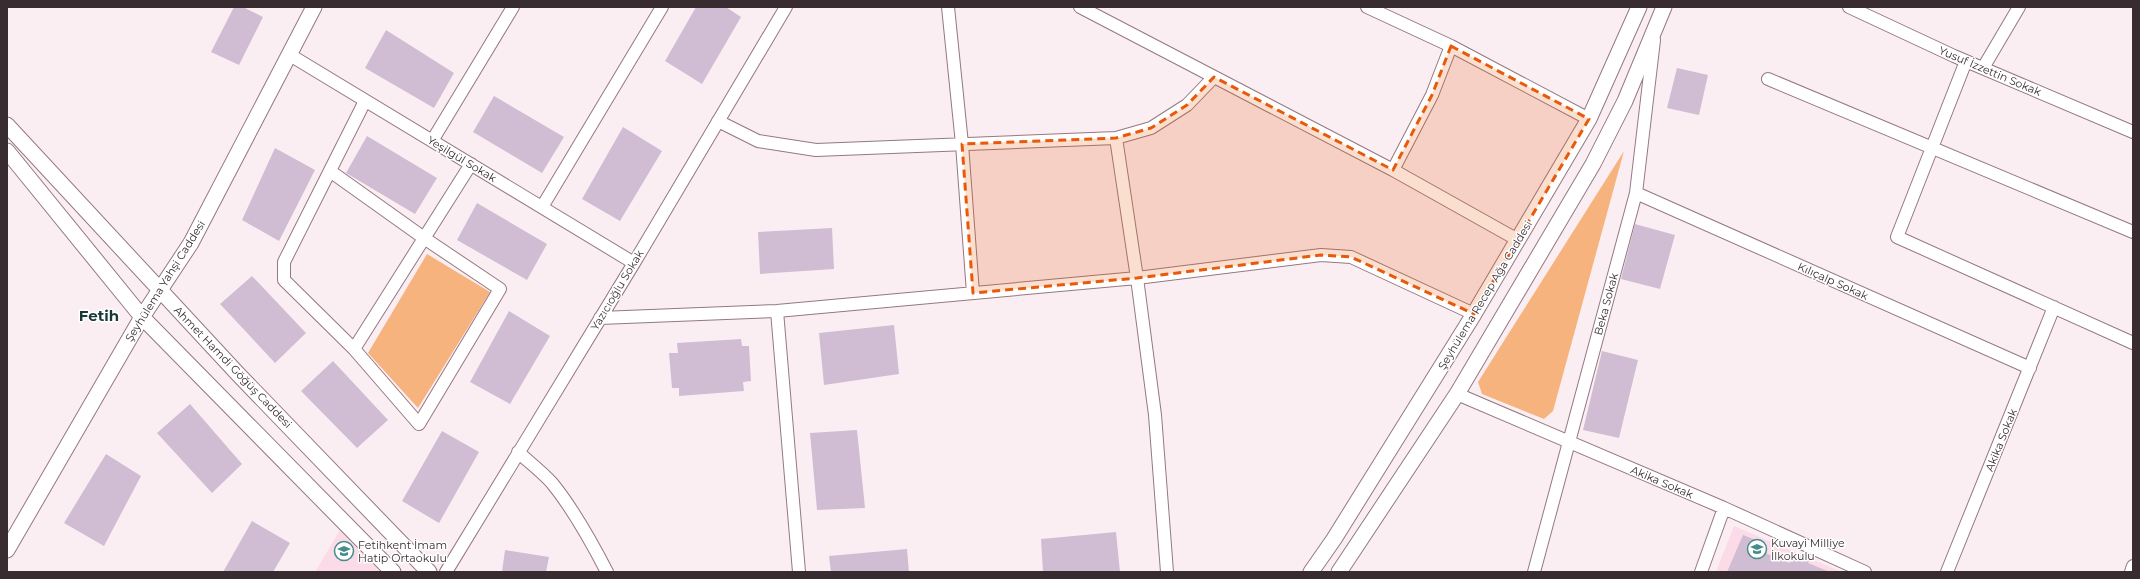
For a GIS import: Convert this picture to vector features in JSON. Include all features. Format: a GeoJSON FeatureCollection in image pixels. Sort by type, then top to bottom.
{"type":"FeatureCollection","features":[{"type":"Feature","properties":{"kind":"street","name":"Şeyhülema Yahşi Caddesi"},"geometry":{"type":"LineString","coordinates":[[7,550],[142,317],[191,243],[314,7]]}},
{"type":"Feature","properties":{"kind":"street"},"geometry":{"type":"LineString","coordinates":[[432,141],[513,7]]}},
{"type":"Feature","properties":{"kind":"street"},"geometry":{"type":"LineString","coordinates":[[542,207],[662,7]]}},
{"type":"Feature","properties":{"kind":"street"},"geometry":{"type":"LineString","coordinates":[[772,7],[784,10]]}},
{"type":"Feature","properties":{"kind":"street"},"geometry":{"type":"LineString","coordinates":[[948,7],[962,144],[973,293]]}},
{"type":"Feature","properties":{"kind":"street"},"geometry":{"type":"LineString","coordinates":[[1080,7],[1393,170],[1518,240]]}},
{"type":"Feature","properties":{"kind":"street"},"geometry":{"type":"LineString","coordinates":[[1366,7],[1451,46],[1589,119]]}},
{"type":"Feature","properties":{"kind":"street","name":"Şeyhülema Recep Ağa Caddesi"},"geometry":{"type":"LineString","coordinates":[[1311,572],[1334,539],[1474,314],[1589,119],[1640,7]]}},
{"type":"Feature","properties":{"kind":"street"},"geometry":{"type":"LineString","coordinates":[[1339,572],[1457,394],[1593,164],[1625,101],[1664,7]]}},
{"type":"Feature","properties":{"kind":"street","name":"Yusuf İzzettin Sokak"},"geometry":{"type":"LineString","coordinates":[[1848,7],[1966,61],[2133,132]]}},
{"type":"Feature","properties":{"kind":"street"},"geometry":{"type":"LineString","coordinates":[[1983,68],[2018,7]]}},
{"type":"Feature","properties":{"kind":"street","name":"Yazıcıoğlu Sokak"},"geometry":{"type":"LineString","coordinates":[[446,572],[634,263],[784,10]]}},
{"type":"Feature","properties":{"kind":"street","name":"Beka Sokak"},"geometry":{"type":"LineString","coordinates":[[1534,572],[1636,194],[1654,32]]}},
{"type":"Feature","properties":{"kind":"street"},"geometry":{"type":"LineString","coordinates":[[1393,170],[1432,95],[1451,46]]}},
{"type":"Feature","properties":{"kind":"street","name":"Yeşilgül Sokak"},"geometry":{"type":"LineString","coordinates":[[290,55],[634,263]]}},
{"type":"Feature","properties":{"kind":"street"},"geometry":{"type":"LineString","coordinates":[[1966,61],[1897,237],[2133,343]]}},
{"type":"Feature","properties":{"kind":"street"},"geometry":{"type":"LineString","coordinates":[[718,121],[758,141],[816,150],[1116,138],[1151,128],[1187,104],[1214,77]]}},
{"type":"Feature","properties":{"kind":"street"},"geometry":{"type":"LineString","coordinates":[[1768,79],[2133,232]]}},
{"type":"Feature","properties":{"kind":"street"},"geometry":{"type":"LineString","coordinates":[[330,171],[424,238],[500,289],[419,424],[354,349],[284,280],[284,262],[365,101]]}},
{"type":"Feature","properties":{"kind":"street","name":"Ahmet Hamdi Göğüş Caddesi"},"geometry":{"type":"LineString","coordinates":[[7,125],[159,290],[429,572]]}},
{"type":"Feature","properties":{"kind":"street"},"geometry":{"type":"LineString","coordinates":[[1116,138],[1137,278],[1155,415],[1167,572]]}},
{"type":"Feature","properties":{"kind":"street"},"geometry":{"type":"LineString","coordinates":[[8,153],[142,317],[393,572]]}},
{"type":"Feature","properties":{"kind":"street"},"geometry":{"type":"LineString","coordinates":[[354,349],[470,164]]}},
{"type":"Feature","properties":{"kind":"street","name":"Kılıçalp Sokak"},"geometry":{"type":"LineString","coordinates":[[1636,194],[2030,368]]}},
{"type":"Feature","properties":{"kind":"street"},"geometry":{"type":"LineString","coordinates":[[600,318],[777,311],[1137,278],[1321,255],[1351,257],[1474,314]]}},
{"type":"Feature","properties":{"kind":"street","name":"Akika Sokak"},"geometry":{"type":"LineString","coordinates":[[1947,572],[2054,307]]}},
{"type":"Feature","properties":{"kind":"street"},"geometry":{"type":"LineString","coordinates":[[777,311],[799,572]]}},
{"type":"Feature","properties":{"kind":"street","name":"Akika Sokak"},"geometry":{"type":"LineString","coordinates":[[1457,394],[1724,508],[1865,572]]}},
{"type":"Feature","properties":{"kind":"street"},"geometry":{"type":"LineString","coordinates":[[518,452],[555,488],[575,515],[607,572]]}},
{"type":"Feature","properties":{"kind":"street"},"geometry":{"type":"LineString","coordinates":[[1701,572],[1724,508]]}},
{"type":"Feature","properties":{"kind":"street"},"geometry":{"type":"LineString","coordinates":[[2130,572],[2133,566]]}},
{"type":"Feature","properties":{"kind":"highlighted area"},"geometry":{"type":"Polygon","coordinates":[[[1451,46],[1589,119],[1474,314],[1351,257],[1321,255],[1137,278],[973,293],[962,144],[1116,138],[1151,128],[1187,105],[1214,77],[1393,170],[1432,95],[1451,46]]]}},
{"type":"Feature","properties":{"kind":"shaded area"},"geometry":{"type":"Polygon","coordinates":[[[1624,151],[1553,411],[1544,419],[1482,394],[1478,382],[1624,151]]]}},
{"type":"Feature","properties":{"kind":"shaded area"},"geometry":{"type":"Polygon","coordinates":[[[427,254],[490,292],[418,408],[368,353],[427,254]]]}},
{"type":"Feature","properties":{"kind":"shaded area","name":"Kuvayi Milliye İlkokulu"},"geometry":{"type":"Polygon","coordinates":[[[1734,526],[1842,572],[1716,572],[1734,526]]]}},
{"type":"Feature","properties":{"kind":"shaded area","name":"Fetihkent İmam Hatip Ortaokulu"},"geometry":{"type":"Polygon","coordinates":[[[340,530],[380,572],[315,572],[340,530]]]}},
{"type":"Feature","properties":{"kind":"building"},"geometry":{"type":"Polygon","coordinates":[[[234,7],[243,7],[263,17],[239,65],[211,52],[234,7]]]}},
{"type":"Feature","properties":{"kind":"building"},"geometry":{"type":"Polygon","coordinates":[[[696,7],[726,7],[741,17],[702,84],[665,61],[696,7]]]}},
{"type":"Feature","properties":{"kind":"building"},"geometry":{"type":"Polygon","coordinates":[[[386,30],[454,73],[434,108],[365,68],[386,30]]]}},
{"type":"Feature","properties":{"kind":"building"},"geometry":{"type":"Polygon","coordinates":[[[1677,68],[1708,75],[1699,115],[1667,108],[1677,68]]]}},
{"type":"Feature","properties":{"kind":"building"},"geometry":{"type":"Polygon","coordinates":[[[494,96],[564,137],[542,173],[473,132],[494,96]]]}},
{"type":"Feature","properties":{"kind":"building"},"geometry":{"type":"Polygon","coordinates":[[[623,127],[662,151],[620,221],[582,199],[623,127]]]}},
{"type":"Feature","properties":{"kind":"building"},"geometry":{"type":"Polygon","coordinates":[[[367,136],[437,178],[415,214],[346,173],[367,136]]]}},
{"type":"Feature","properties":{"kind":"building"},"geometry":{"type":"Polygon","coordinates":[[[275,148],[315,170],[279,241],[242,220],[275,148]]]}},
{"type":"Feature","properties":{"kind":"building"},"geometry":{"type":"Polygon","coordinates":[[[477,203],[547,244],[527,280],[457,240],[477,203]]]}},
{"type":"Feature","properties":{"kind":"building"},"geometry":{"type":"Polygon","coordinates":[[[1635,224],[1675,235],[1660,289],[1621,279],[1635,224]]]}},
{"type":"Feature","properties":{"kind":"building"},"geometry":{"type":"Polygon","coordinates":[[[832,228],[834,269],[760,274],[758,232],[832,228]]]}},
{"type":"Feature","properties":{"kind":"building"},"geometry":{"type":"Polygon","coordinates":[[[252,276],[306,333],[275,363],[220,304],[252,276]]]}},
{"type":"Feature","properties":{"kind":"building"},"geometry":{"type":"Polygon","coordinates":[[[509,311],[550,336],[510,404],[470,382],[509,311]]]}},
{"type":"Feature","properties":{"kind":"building"},"geometry":{"type":"Polygon","coordinates":[[[894,325],[899,374],[824,385],[819,333],[894,325]]]}},
{"type":"Feature","properties":{"kind":"building"},"geometry":{"type":"Polygon","coordinates":[[[741,339],[742,346],[749,346],[751,381],[743,382],[744,391],[679,396],[679,388],[672,388],[669,353],[678,353],[677,343],[741,339]]]}},
{"type":"Feature","properties":{"kind":"building"},"geometry":{"type":"Polygon","coordinates":[[[1602,351],[1638,360],[1619,438],[1583,430],[1602,351]]]}},
{"type":"Feature","properties":{"kind":"building"},"geometry":{"type":"Polygon","coordinates":[[[333,361],[388,420],[357,448],[301,391],[333,361]]]}},
{"type":"Feature","properties":{"kind":"building"},"geometry":{"type":"Polygon","coordinates":[[[190,404],[242,464],[212,493],[157,433],[190,404]]]}},
{"type":"Feature","properties":{"kind":"building"},"geometry":{"type":"Polygon","coordinates":[[[857,430],[865,508],[817,510],[810,433],[857,430]]]}},
{"type":"Feature","properties":{"kind":"building"},"geometry":{"type":"Polygon","coordinates":[[[442,431],[479,452],[439,523],[402,501],[442,431]]]}},
{"type":"Feature","properties":{"kind":"building"},"geometry":{"type":"Polygon","coordinates":[[[106,454],[141,476],[104,546],[64,523],[106,454]]]}},
{"type":"Feature","properties":{"kind":"building"},"geometry":{"type":"Polygon","coordinates":[[[252,521],[290,543],[273,572],[223,572],[252,521]]]}},
{"type":"Feature","properties":{"kind":"building"},"geometry":{"type":"Polygon","coordinates":[[[1116,532],[1120,572],[1043,572],[1041,539],[1116,532]]]}},
{"type":"Feature","properties":{"kind":"building"},"geometry":{"type":"Polygon","coordinates":[[[1743,535],[1763,543],[1760,551],[1790,563],[1794,554],[1809,560],[1808,563],[1830,572],[1727,572],[1743,535]]]}},
{"type":"Feature","properties":{"kind":"building"},"geometry":{"type":"Polygon","coordinates":[[[907,549],[909,572],[831,572],[829,556],[907,549]]]}},
{"type":"Feature","properties":{"kind":"building"},"geometry":{"type":"Polygon","coordinates":[[[505,550],[549,557],[546,572],[502,572],[505,550]]]}},
{"type":"Feature","properties":{"kind":"place","name":"Kuvayi Milliye İlkokulu"},"geometry":{"type":"Point","coordinates":[1757,549]}},
{"type":"Feature","properties":{"kind":"place","name":"Fetihkent İmam Hatip Ortaokulu"},"geometry":{"type":"Point","coordinates":[344,551]}},
{"type":"Feature","properties":{"kind":"district","name":"Fetih"},"geometry":{"type":"Point","coordinates":[99,316]}}]}
